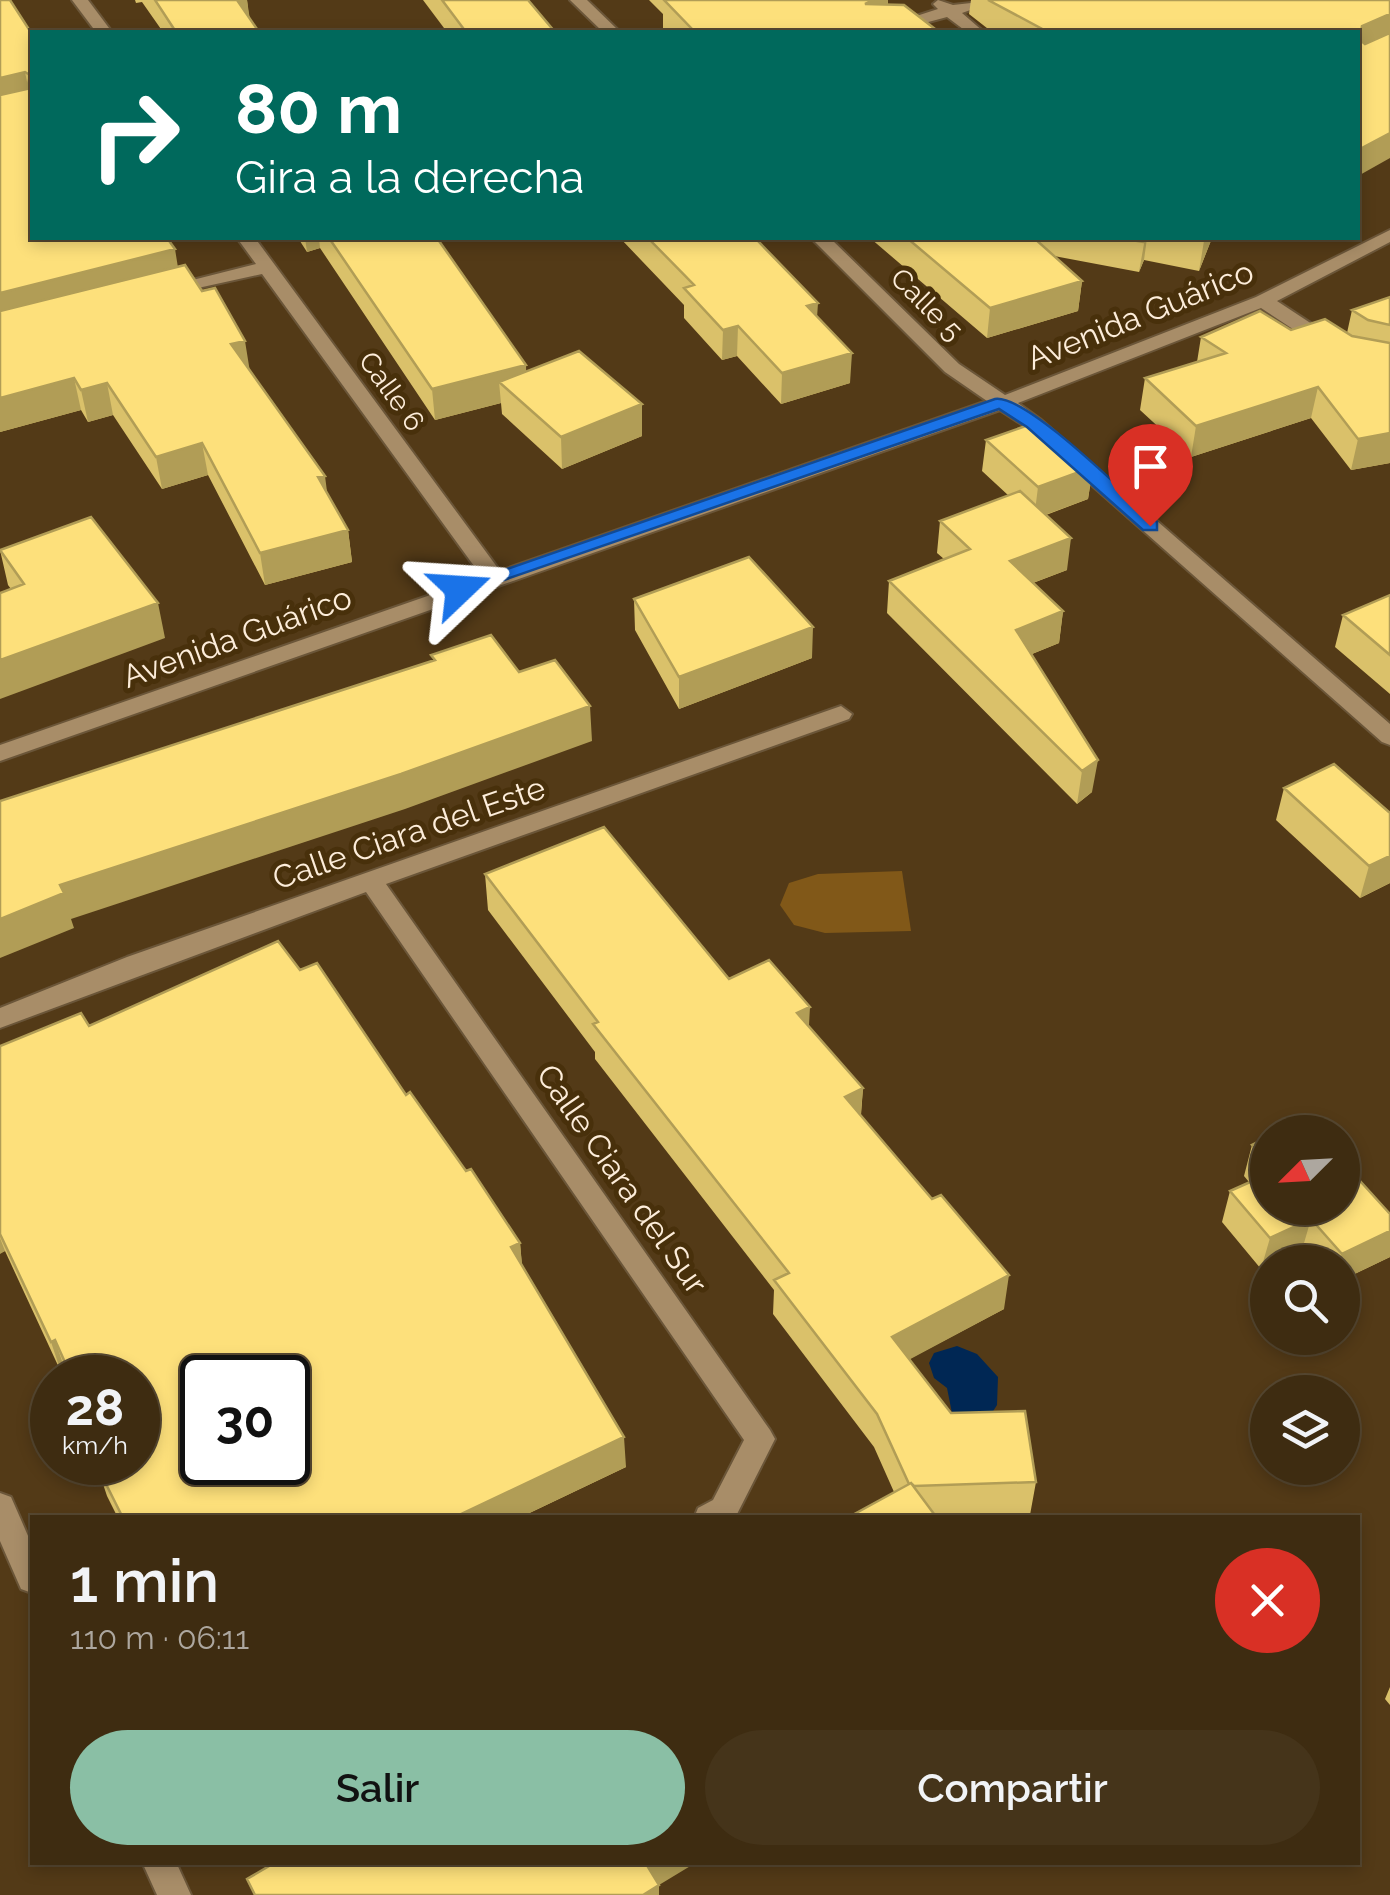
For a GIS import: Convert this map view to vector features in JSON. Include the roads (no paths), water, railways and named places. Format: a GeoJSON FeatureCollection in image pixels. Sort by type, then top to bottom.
{"type":"FeatureCollection","features":[{"type":"Feature","properties":{"kind":"street"},"geometry":{"type":"LineString","coordinates":[[80,0],[102,30]]}},
{"type":"Feature","properties":{"kind":"street"},"geometry":{"type":"LineString","coordinates":[[578,0],[610,30]]}},
{"type":"Feature","properties":{"kind":"street"},"geometry":{"type":"LineString","coordinates":[[936,0],[973,30]]}},
{"type":"Feature","properties":{"kind":"street"},"geometry":{"type":"LineString","coordinates":[[883,30],[990,0]]}},
{"type":"Feature","properties":{"kind":"street","name":"Avenida Guárico"},"geometry":{"type":"LineString","coordinates":[[0,753],[493,577],[1001,403],[1264,301],[1390,235]]}},
{"type":"Feature","properties":{"kind":"street","name":"Calle 6"},"geometry":{"type":"LineString","coordinates":[[247,240],[493,577]]}},
{"type":"Feature","properties":{"kind":"street","name":"Calle 5"},"geometry":{"type":"LineString","coordinates":[[822,240],[952,368],[1033,423],[1390,737]]}},
{"type":"Feature","properties":{"kind":"street"},"geometry":{"type":"LineString","coordinates":[[152,296],[266,266]]}},
{"type":"Feature","properties":{"kind":"street"},"geometry":{"type":"LineString","coordinates":[[1264,301],[1354,360],[1390,367]]}},
{"type":"Feature","properties":{"kind":"street","name":"Calle Ciara del Este"},"geometry":{"type":"LineString","coordinates":[[0,1018],[136,964],[841,714]]}},
{"type":"Feature","properties":{"kind":"street","name":"Calle Ciara del Sur"},"geometry":{"type":"LineString","coordinates":[[372,881],[760,1439],[724,1509],[714,1515]]}},
{"type":"Feature","properties":{"kind":"street"},"geometry":{"type":"LineString","coordinates":[[0,1506],[30,1574]]}},
{"type":"Feature","properties":{"kind":"street"},"geometry":{"type":"LineString","coordinates":[[160,1865],[174,1895]]}},
{"type":"Feature","properties":{"kind":"water"},"geometry":{"type":"Polygon","coordinates":[[[957,1346],[977,1354],[998,1377],[997,1405],[990,1416],[952,1413],[947,1388],[934,1378],[929,1363],[934,1353],[957,1346]]]}}]}
